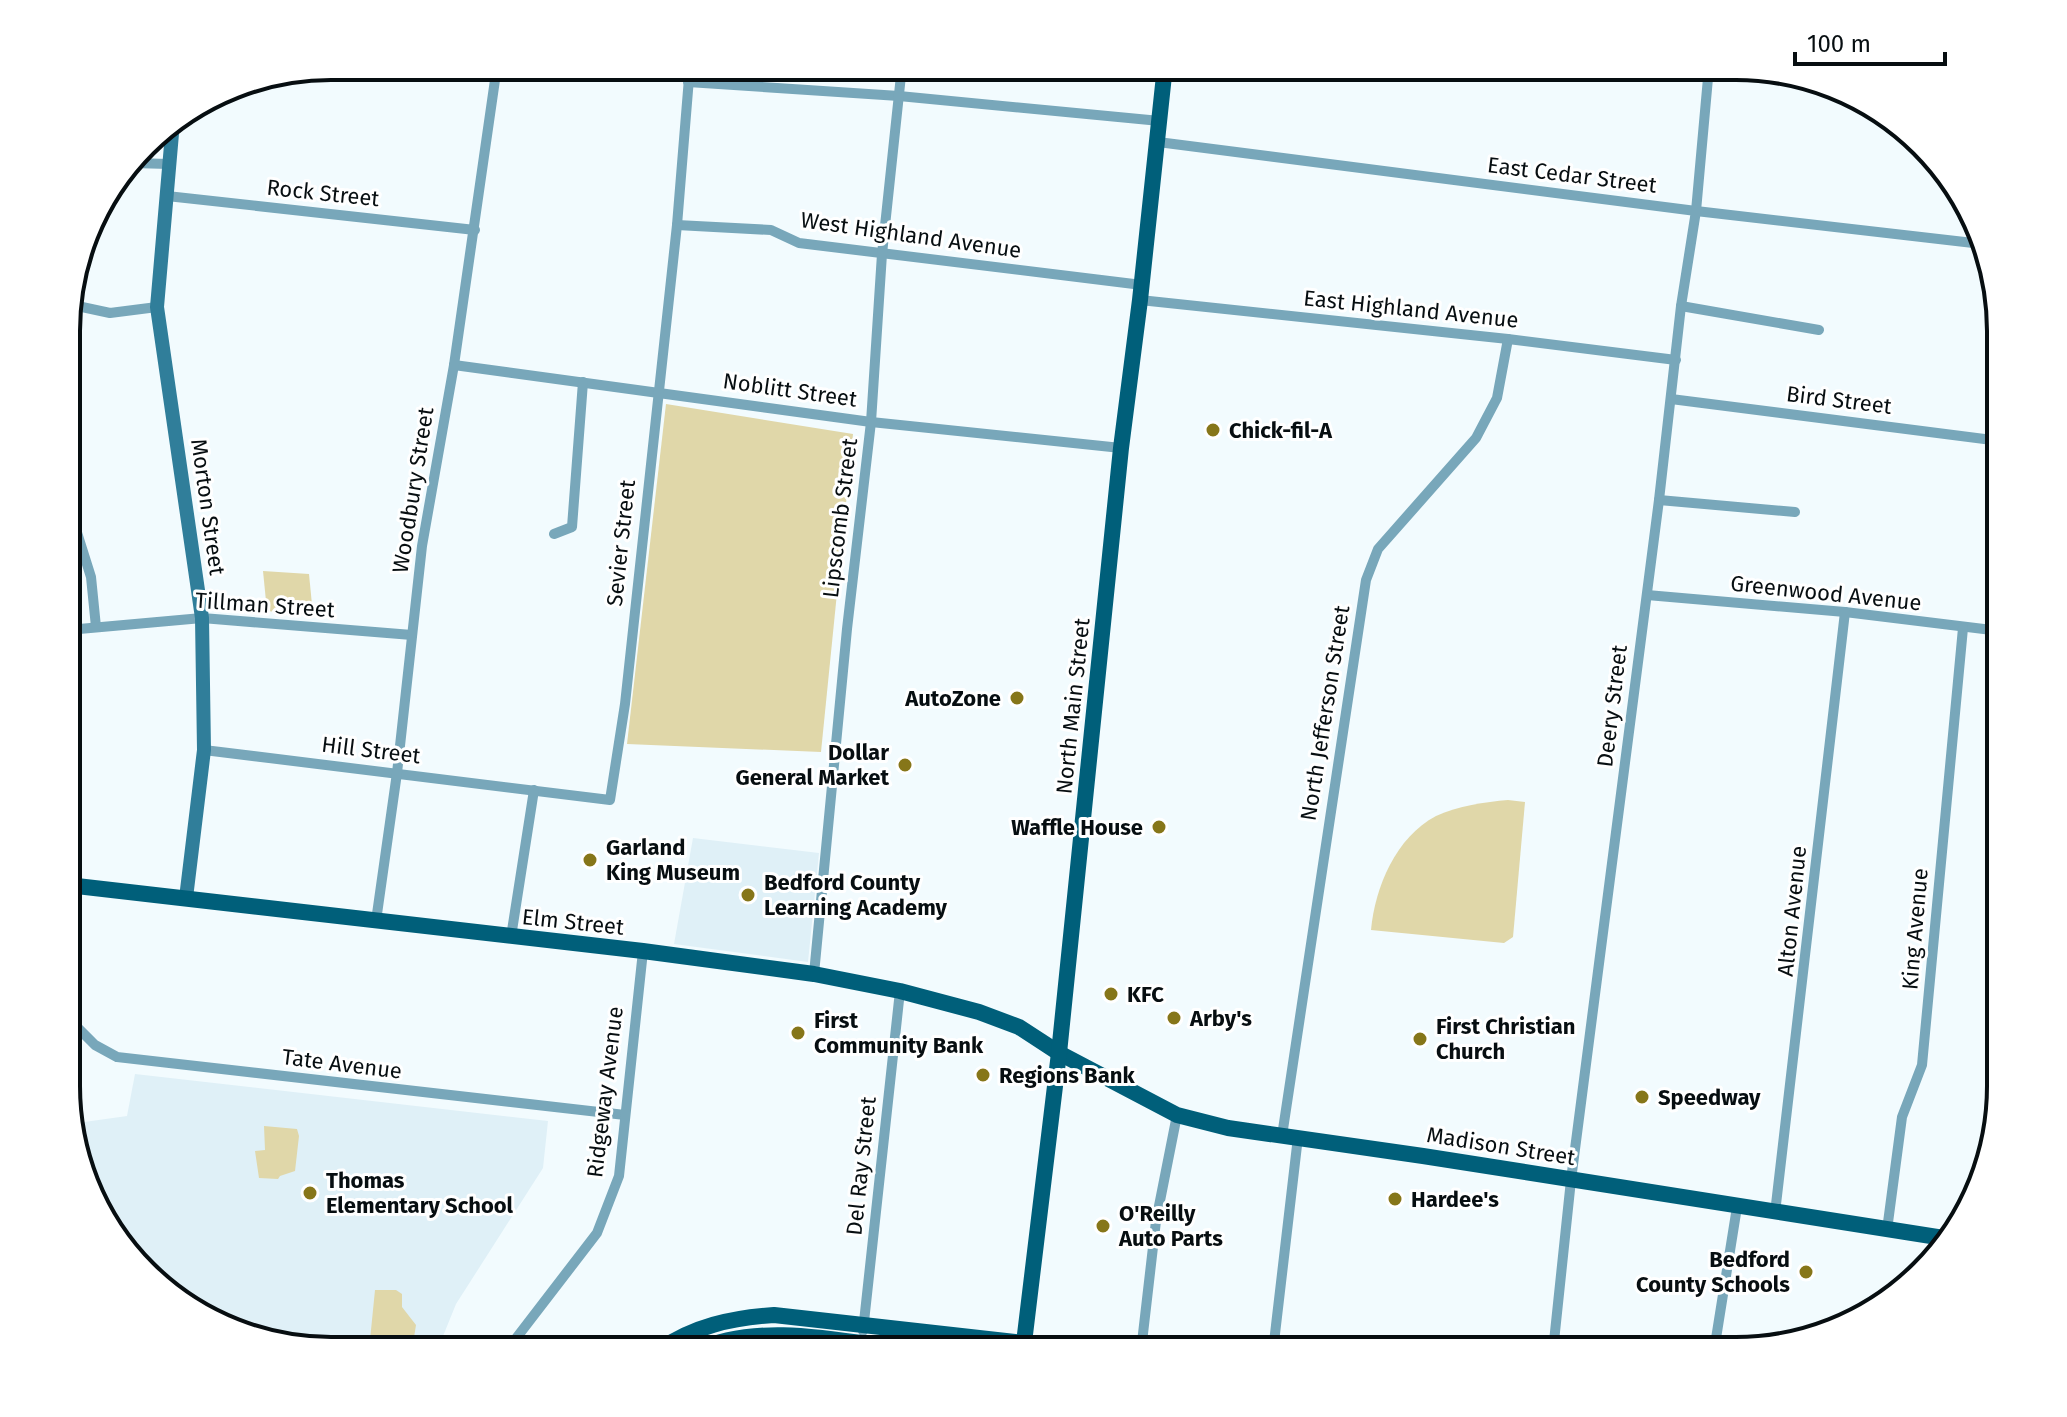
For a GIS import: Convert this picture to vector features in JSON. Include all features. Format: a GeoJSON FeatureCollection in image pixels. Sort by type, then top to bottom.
{"type":"FeatureCollection","features":[{"type":"Feature","properties":{"kind":"main road","name":"North Main Street"},"geometry":{"type":"LineString","coordinates":[[1024,1337],[1059,1053],[1121,448],[1164,80]]}},
{"type":"Feature","properties":{"kind":"main road","name":"Elm Street"},"geometry":{"type":"LineString","coordinates":[[80,886],[643,951],[814,974],[900,991],[979,1012],[1019,1027],[1059,1053]]}},
{"type":"Feature","properties":{"kind":"main road","name":"Madison Street"},"geometry":{"type":"LineString","coordinates":[[1059,1053],[1177,1115],[1228,1128],[1936,1237]]}},
{"type":"Feature","properties":{"kind":"main road"},"geometry":{"type":"LineString","coordinates":[[684,1337],[704,1326],[774,1315],[951,1337]]}},
{"type":"Feature","properties":{"kind":"main road"},"geometry":{"type":"LineString","coordinates":[[751,1337],[798,1337]]}},
{"type":"Feature","properties":{"kind":"street","name":"Woodbury Street"},"geometry":{"type":"LineString","coordinates":[[376,921],[397,773],[422,546],[454,365],[495,80]]}},
{"type":"Feature","properties":{"kind":"street","name":"Lipscomb Street"},"geometry":{"type":"LineString","coordinates":[[814,974],[847,629],[871,422],[882,254],[901,80]]}},
{"type":"Feature","properties":{"kind":"street","name":"Deery Street"},"geometry":{"type":"LineString","coordinates":[[1555,1336],[1571,1180],[1681,306],[1696,211],[1708,80]]}},
{"type":"Feature","properties":{"kind":"street"},"geometry":{"type":"LineString","coordinates":[[688,82],[899,96],[1160,121]]}},
{"type":"Feature","properties":{"kind":"street","name":"Sevier Street"},"geometry":{"type":"LineString","coordinates":[[534,790],[610,800],[625,704],[677,225],[688,82]]}},
{"type":"Feature","properties":{"kind":"street","name":"Morton Street"},"geometry":{"type":"LineString","coordinates":[[171,138],[157,307],[202,618],[204,750],[186,898]]}},
{"type":"Feature","properties":{"kind":"street","name":"East Cedar Street"},"geometry":{"type":"LineString","coordinates":[[1158,142],[1971,243]]}},
{"type":"Feature","properties":{"kind":"street"},"geometry":{"type":"LineString","coordinates":[[145,163],[169,164]]}},
{"type":"Feature","properties":{"kind":"street","name":"Rock Street"},"geometry":{"type":"LineString","coordinates":[[167,196],[475,230]]}},
{"type":"Feature","properties":{"kind":"street","name":"West Highland Avenue"},"geometry":{"type":"LineString","coordinates":[[677,225],[771,230],[799,243],[1141,293]]}},
{"type":"Feature","properties":{"kind":"street","name":"East Highland Avenue"},"geometry":{"type":"LineString","coordinates":[[1141,293],[1676,360]]}},
{"type":"Feature","properties":{"kind":"street"},"geometry":{"type":"LineString","coordinates":[[1681,306],[1819,330]]}},
{"type":"Feature","properties":{"kind":"street"},"geometry":{"type":"LineString","coordinates":[[82,307],[110,313],[157,307]]}},
{"type":"Feature","properties":{"kind":"street","name":"North Jefferson Street"},"geometry":{"type":"LineString","coordinates":[[1274,1336],[1290,1137],[1366,580],[1378,549],[1476,438],[1497,398],[1508,339]]}},
{"type":"Feature","properties":{"kind":"street","name":"Noblitt Street"},"geometry":{"type":"LineString","coordinates":[[454,365],[871,422],[1121,448]]}},
{"type":"Feature","properties":{"kind":"street"},"geometry":{"type":"LineString","coordinates":[[554,534],[572,527],[583,382]]}},
{"type":"Feature","properties":{"kind":"street","name":"Bird Street"},"geometry":{"type":"LineString","coordinates":[[1671,399],[1986,439]]}},
{"type":"Feature","properties":{"kind":"street"},"geometry":{"type":"LineString","coordinates":[[1659,500],[1795,512]]}},
{"type":"Feature","properties":{"kind":"street"},"geometry":{"type":"LineString","coordinates":[[80,542],[91,577],[96,627]]}},
{"type":"Feature","properties":{"kind":"street","name":"Greenwood Avenue"},"geometry":{"type":"LineString","coordinates":[[1647,595],[1845,612],[1986,630]]}},
{"type":"Feature","properties":{"kind":"street","name":"Alton Avenue"},"geometry":{"type":"LineString","coordinates":[[1775,1213],[1845,612]]}},
{"type":"Feature","properties":{"kind":"street","name":"Tillman Street"},"geometry":{"type":"LineString","coordinates":[[80,629],[202,618],[412,635]]}},
{"type":"Feature","properties":{"kind":"street","name":"King Avenue"},"geometry":{"type":"LineString","coordinates":[[1887,1230],[1902,1117],[1922,1065],[1963,628]]}},
{"type":"Feature","properties":{"kind":"street","name":"Hill Street"},"geometry":{"type":"LineString","coordinates":[[204,750],[534,790]]}},
{"type":"Feature","properties":{"kind":"street"},"geometry":{"type":"LineString","coordinates":[[511,937],[534,790]]}},
{"type":"Feature","properties":{"kind":"street","name":"Ridgeway Avenue"},"geometry":{"type":"LineString","coordinates":[[517,1337],[597,1233],[619,1176],[643,951]]}},
{"type":"Feature","properties":{"kind":"street","name":"Del Ray Street"},"geometry":{"type":"LineString","coordinates":[[862,1337],[900,991]]}},
{"type":"Feature","properties":{"kind":"street","name":"Tate Avenue"},"geometry":{"type":"LineString","coordinates":[[80,1030],[95,1045],[117,1057],[625,1115]]}},
{"type":"Feature","properties":{"kind":"street"},"geometry":{"type":"LineString","coordinates":[[1143,1336],[1156,1221],[1177,1115]]}},
{"type":"Feature","properties":{"kind":"street"},"geometry":{"type":"LineString","coordinates":[[1716,1336],[1737,1207]]}},
{"type":"Feature","properties":{"kind":"shaded area"},"geometry":{"type":"Polygon","coordinates":[[[666,404],[853,434],[821,752],[627,744],[666,404]]]}},
{"type":"Feature","properties":{"kind":"shaded area"},"geometry":{"type":"Polygon","coordinates":[[[263,571],[309,574],[313,615],[267,611],[263,571]]]}},
{"type":"Feature","properties":{"kind":"shaded area"},"geometry":{"type":"Polygon","coordinates":[[[1508,800],[1525,802],[1513,937],[1504,943],[1371,930],[1377,897],[1390,865],[1422,825],[1444,813],[1508,800]]]}},
{"type":"Feature","properties":{"kind":"shaded area","name":"Bedford County Learning Academy"},"geometry":{"type":"Polygon","coordinates":[[[693,838],[819,853],[808,962],[674,944],[693,838]]]}},
{"type":"Feature","properties":{"kind":"shaded area","name":"Thomas Elementary School"},"geometry":{"type":"Polygon","coordinates":[[[135,1074],[548,1121],[543,1168],[456,1304],[443,1337],[331,1337],[299,1335],[251,1324],[192,1295],[154,1263],[122,1225],[99,1182],[83,1122],[127,1116],[135,1074]]]}},
{"type":"Feature","properties":{"kind":"shaded area"},"geometry":{"type":"Polygon","coordinates":[[[264,1126],[297,1129],[299,1136],[295,1171],[278,1179],[259,1178],[255,1151],[265,1150],[264,1126]]]}},
{"type":"Feature","properties":{"kind":"shaded area"},"geometry":{"type":"Polygon","coordinates":[[[375,1290],[396,1290],[402,1294],[402,1307],[416,1325],[414,1337],[370,1337],[375,1290]]]}},
{"type":"Feature","properties":{"kind":"place","name":"Chick-fil-A"},"geometry":{"type":"Point","coordinates":[1213,430]}},
{"type":"Feature","properties":{"kind":"place","name":"AutoZone"},"geometry":{"type":"Point","coordinates":[1017,698]}},
{"type":"Feature","properties":{"kind":"place","name":"Dollar General Market"},"geometry":{"type":"Point","coordinates":[905,765]}},
{"type":"Feature","properties":{"kind":"place","name":"Waffle House"},"geometry":{"type":"Point","coordinates":[1159,827]}},
{"type":"Feature","properties":{"kind":"place","name":"Garland King Museum"},"geometry":{"type":"Point","coordinates":[590,860]}},
{"type":"Feature","properties":{"kind":"place","name":"Bedford County Learning Academy"},"geometry":{"type":"Point","coordinates":[748,895]}},
{"type":"Feature","properties":{"kind":"place","name":"KFC"},"geometry":{"type":"Point","coordinates":[1111,994]}},
{"type":"Feature","properties":{"kind":"place","name":"Arby's"},"geometry":{"type":"Point","coordinates":[1174,1018]}},
{"type":"Feature","properties":{"kind":"place","name":"First Community Bank"},"geometry":{"type":"Point","coordinates":[798,1033]}},
{"type":"Feature","properties":{"kind":"place","name":"First Christian Church"},"geometry":{"type":"Point","coordinates":[1420,1039]}},
{"type":"Feature","properties":{"kind":"place","name":"Regions Bank"},"geometry":{"type":"Point","coordinates":[983,1075]}},
{"type":"Feature","properties":{"kind":"place","name":"Speedway"},"geometry":{"type":"Point","coordinates":[1642,1097]}},
{"type":"Feature","properties":{"kind":"place","name":"Thomas Elementary School"},"geometry":{"type":"Point","coordinates":[310,1193]}},
{"type":"Feature","properties":{"kind":"place","name":"Hardee's"},"geometry":{"type":"Point","coordinates":[1395,1199]}},
{"type":"Feature","properties":{"kind":"place","name":"O'Reilly Auto Parts"},"geometry":{"type":"Point","coordinates":[1103,1226]}},
{"type":"Feature","properties":{"kind":"place","name":"Bedford County Schools"},"geometry":{"type":"Point","coordinates":[1806,1272]}}]}
